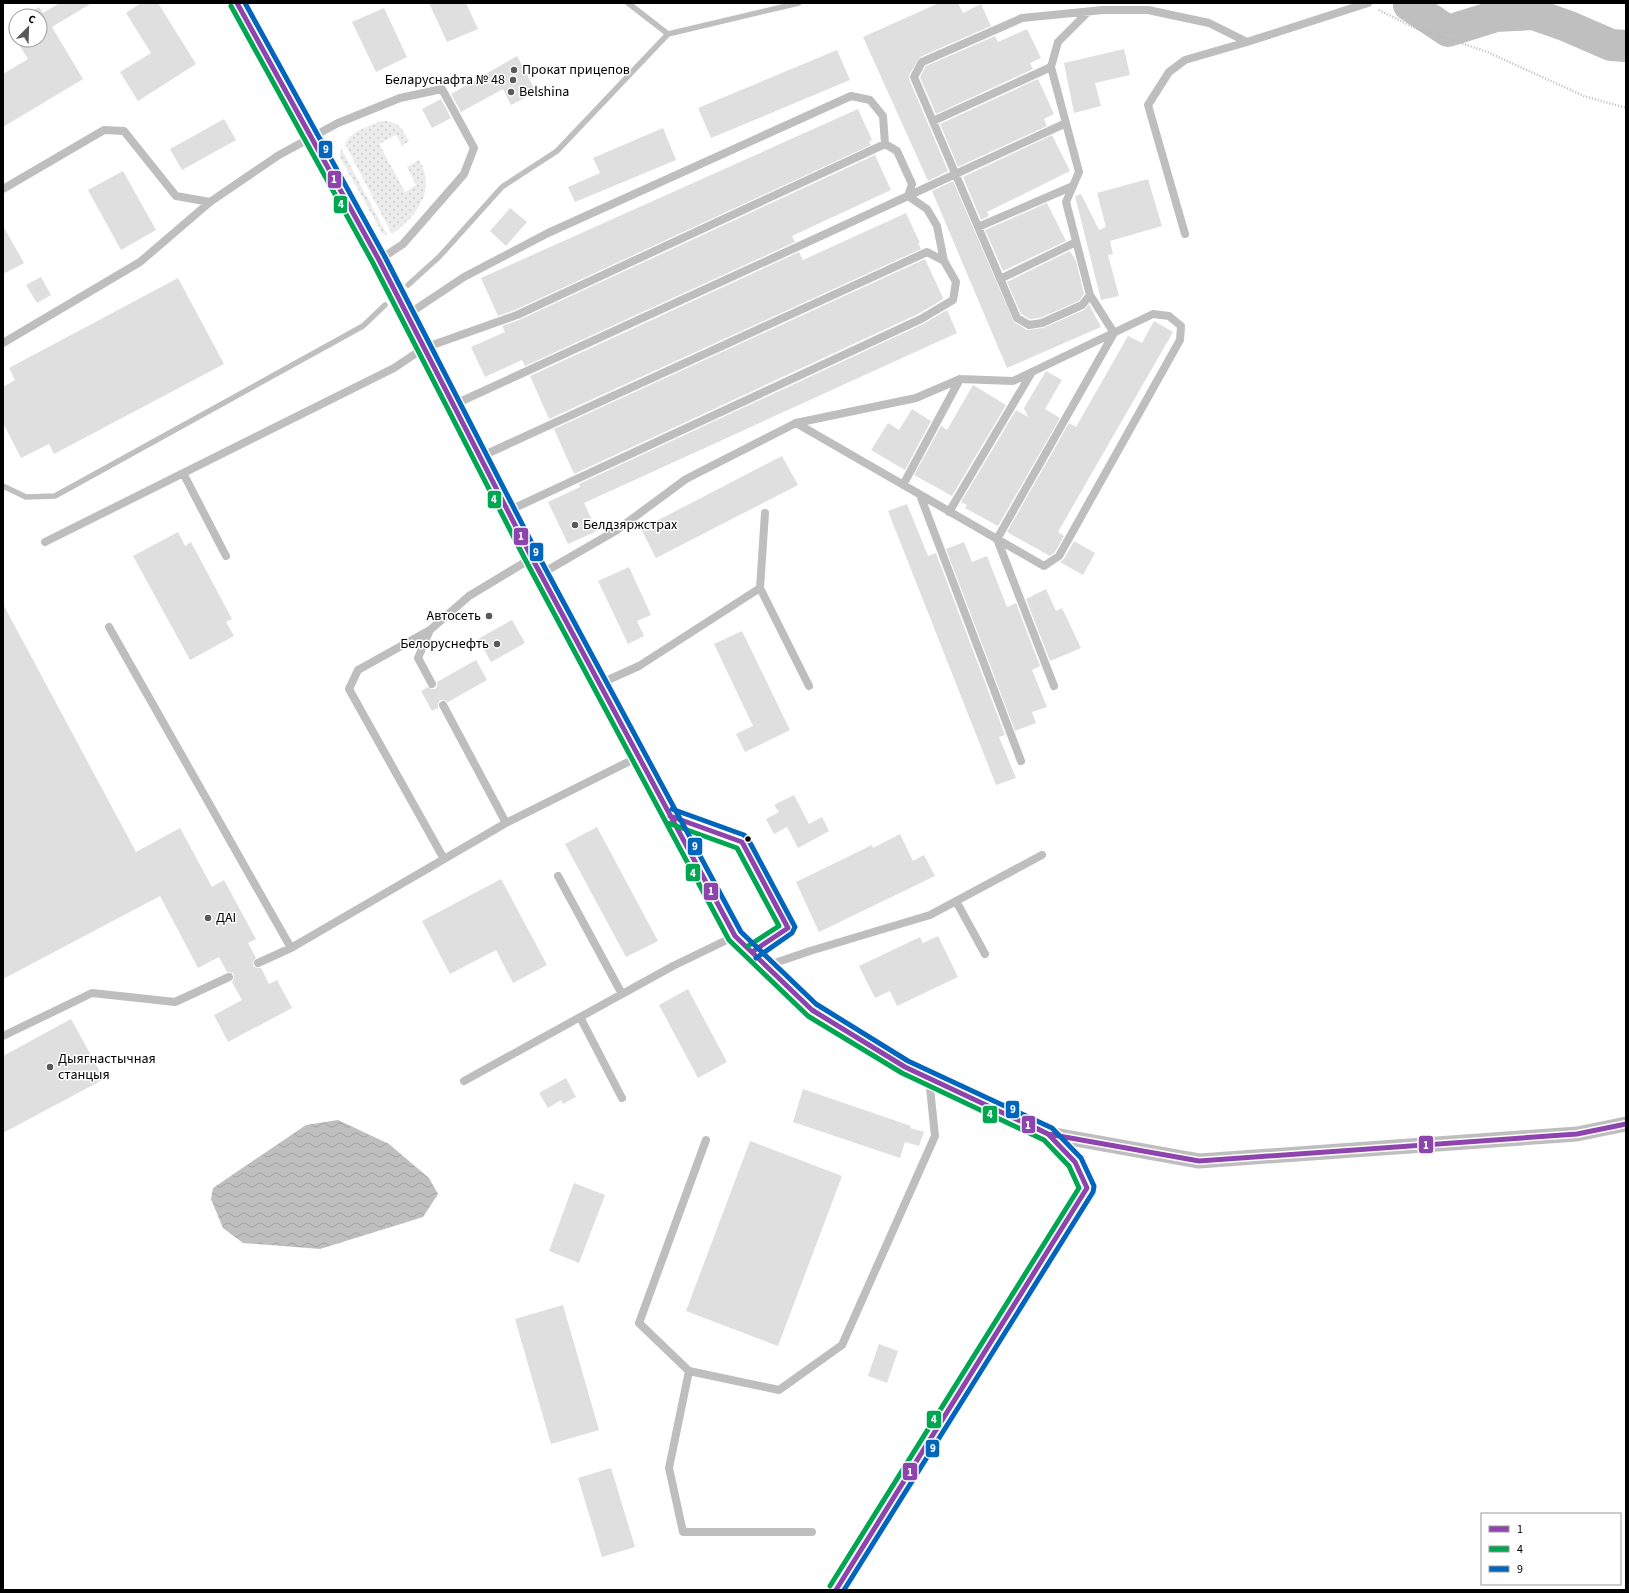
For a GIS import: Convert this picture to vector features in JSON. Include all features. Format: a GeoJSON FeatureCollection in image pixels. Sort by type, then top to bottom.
{"type":"FeatureCollection","features":[{"type":"Feature","properties":{"kind":"street"},"geometry":{"type":"LineString","coordinates":[[237,3],[379,260],[540,574],[735,936],[812,1010],[905,1067],[1048,1134],[1199,1161],[1578,1134],[1626,1124]]}},
{"type":"Feature","properties":{"kind":"lane"},"geometry":{"type":"LineString","coordinates":[[1185,234],[1148,105],[1169,72],[1185,60],[1247,42],[1367,3]]}},
{"type":"Feature","properties":{"kind":"lane"},"geometry":{"type":"LineString","coordinates":[[1090,295],[1082,305],[1042,323],[1029,325],[1017,318],[914,77],[922,62],[1022,18],[1088,12],[1148,10],[1209,23],[1247,42]]}},
{"type":"Feature","properties":{"kind":"lane"},"geometry":{"type":"LineString","coordinates":[[1088,12],[1058,42],[1051,67],[1079,172],[1066,202],[1090,295],[1114,333]]}},
{"type":"Feature","properties":{"kind":"lane"},"geometry":{"type":"LineString","coordinates":[[933,121],[1051,67]]}},
{"type":"Feature","properties":{"kind":"lane"},"geometry":{"type":"LineString","coordinates":[[3,343],[140,262],[210,202],[279,155],[338,123],[400,98],[442,89],[474,148],[464,174],[403,244],[379,260]]}},
{"type":"Feature","properties":{"kind":"lane"},"geometry":{"type":"LineString","coordinates":[[407,315],[464,277],[548,233],[851,96],[870,100],[882,116],[885,144]]}},
{"type":"Feature","properties":{"kind":"lane"},"geometry":{"type":"LineString","coordinates":[[453,405],[1066,123]]}},
{"type":"Feature","properties":{"kind":"lane"},"geometry":{"type":"LineString","coordinates":[[3,189],[104,130],[124,131],[176,196],[210,202]]}},
{"type":"Feature","properties":{"kind":"lane"},"geometry":{"type":"LineString","coordinates":[[885,144],[897,151],[912,184],[908,196]]}},
{"type":"Feature","properties":{"kind":"lane"},"geometry":{"type":"LineString","coordinates":[[45,542],[394,368],[424,348],[518,315],[885,144]]}},
{"type":"Feature","properties":{"kind":"lane"},"geometry":{"type":"LineString","coordinates":[[978,227],[1073,186]]}},
{"type":"Feature","properties":{"kind":"lane"},"geometry":{"type":"LineString","coordinates":[[508,511],[921,319],[953,300],[956,282],[944,261],[937,226],[927,209],[908,196]]}},
{"type":"Feature","properties":{"kind":"lane"},"geometry":{"type":"LineString","coordinates":[[1000,279],[1076,242]]}},
{"type":"Feature","properties":{"kind":"lane"},"geometry":{"type":"LineString","coordinates":[[480,457],[927,252],[944,261]]}},
{"type":"Feature","properties":{"kind":"lane"},"geometry":{"type":"LineString","coordinates":[[540,574],[617,530],[686,479],[796,423],[916,398],[960,379],[1013,381],[1153,314],[1169,316],[1181,326],[1180,340],[1059,556],[1044,566],[920,496],[796,423]]}},
{"type":"Feature","properties":{"kind":"lane"},"geometry":{"type":"LineString","coordinates":[[997,539],[1114,333]]}},
{"type":"Feature","properties":{"kind":"lane"},"geometry":{"type":"LineString","coordinates":[[949,512],[1032,372]]}},
{"type":"Feature","properties":{"kind":"lane"},"geometry":{"type":"LineString","coordinates":[[902,485],[960,379]]}},
{"type":"Feature","properties":{"kind":"lane"},"geometry":{"type":"LineString","coordinates":[[183,473],[226,556]]}},
{"type":"Feature","properties":{"kind":"lane"},"geometry":{"type":"LineString","coordinates":[[920,496],[1021,761]]}},
{"type":"Feature","properties":{"kind":"lane"},"geometry":{"type":"LineString","coordinates":[[765,513],[760,588],[809,686]]}},
{"type":"Feature","properties":{"kind":"lane"},"geometry":{"type":"LineString","coordinates":[[997,539],[1054,686]]}},
{"type":"Feature","properties":{"kind":"lane"},"geometry":{"type":"LineString","coordinates":[[444,859],[349,689],[358,670],[430,630],[469,596],[532,558]]}},
{"type":"Feature","properties":{"kind":"lane"},"geometry":{"type":"LineString","coordinates":[[599,684],[639,666],[760,588]]}},
{"type":"Feature","properties":{"kind":"lane"},"geometry":{"type":"LineString","coordinates":[[109,627],[291,948]]}},
{"type":"Feature","properties":{"kind":"lane"},"geometry":{"type":"LineString","coordinates":[[430,630],[418,658],[432,684]]}},
{"type":"Feature","properties":{"kind":"lane"},"geometry":{"type":"LineString","coordinates":[[443,705],[506,823]]}},
{"type":"Feature","properties":{"kind":"lane"},"geometry":{"type":"LineString","coordinates":[[258,963],[291,948],[506,823],[638,757]]}},
{"type":"Feature","properties":{"kind":"lane"},"geometry":{"type":"LineString","coordinates":[[670,816],[742,842],[788,928],[752,952]]}},
{"type":"Feature","properties":{"kind":"lane"},"geometry":{"type":"LineString","coordinates":[[766,966],[810,951],[930,915],[1042,855]]}},
{"type":"Feature","properties":{"kind":"lane"},"geometry":{"type":"LineString","coordinates":[[558,876],[622,994]]}},
{"type":"Feature","properties":{"kind":"lane"},"geometry":{"type":"LineString","coordinates":[[956,901],[985,954]]}},
{"type":"Feature","properties":{"kind":"lane"},"geometry":{"type":"LineString","coordinates":[[464,1082],[673,966],[735,936]]}},
{"type":"Feature","properties":{"kind":"lane"},"geometry":{"type":"LineString","coordinates":[[3,1036],[92,993],[175,1002],[229,977]]}},
{"type":"Feature","properties":{"kind":"lane"},"geometry":{"type":"LineString","coordinates":[[580,1017],[622,1098]]}},
{"type":"Feature","properties":{"kind":"lane"},"geometry":{"type":"LineString","coordinates":[[706,1140],[639,1323],[689,1371],[779,1390],[842,1345],[935,1136],[929,1078]]}},
{"type":"Feature","properties":{"kind":"lane"},"geometry":{"type":"LineString","coordinates":[[836,1590],[1087,1188],[1075,1162],[1048,1134]]}},
{"type":"Feature","properties":{"kind":"lane"},"geometry":{"type":"LineString","coordinates":[[689,1371],[669,1468],[683,1532],[812,1532]]}},
{"type":"Feature","properties":{"kind":"path"},"geometry":{"type":"LineString","coordinates":[[1367,3],[1415,28],[1485,51],[1584,96],[1626,108]]}},
{"type":"Feature","properties":{"kind":"shaded area"},"geometry":{"type":"Polygon","coordinates":[[[381,121],[395,123],[404,132],[409,141],[402,146],[396,135],[379,144],[405,192],[416,185],[407,167],[419,160],[424,171],[426,182],[422,202],[409,219],[392,234],[345,144],[351,136],[365,127],[381,121]]]}},
{"type":"Feature","properties":{"kind":"shaded area"},"geometry":{"type":"Polygon","coordinates":[[[341,148],[387,235],[382,233],[340,157],[341,148]]]}},
{"type":"Feature","properties":{"kind":"water"},"geometry":{"type":"Polygon","coordinates":[[[338,1120],[389,1144],[429,1178],[438,1194],[423,1217],[320,1249],[243,1243],[223,1228],[211,1199],[213,1188],[306,1125],[338,1120]]]}},
{"type":"Feature","properties":{"kind":"building"},"geometry":{"type":"Polygon","coordinates":[[[60,3],[92,3],[52,27],[83,79],[3,127],[3,74],[28,59],[21,48],[48,48],[48,10],[60,3]]]}},
{"type":"Feature","properties":{"kind":"building"},"geometry":{"type":"Polygon","coordinates":[[[141,3],[158,3],[196,64],[138,101],[120,72],[151,53],[126,13],[141,3]]]}},
{"type":"Feature","properties":{"kind":"building"},"geometry":{"type":"Polygon","coordinates":[[[429,3],[466,3],[478,29],[447,42],[429,3]]]}},
{"type":"Feature","properties":{"kind":"building"},"geometry":{"type":"Polygon","coordinates":[[[939,3],[958,3],[963,13],[981,4],[991,26],[920,57],[909,75],[909,79],[948,171],[928,181],[863,37],[939,3]]]}},
{"type":"Feature","properties":{"kind":"building"},"geometry":{"type":"Polygon","coordinates":[[[384,8],[407,57],[376,72],[352,22],[384,8]]]}},
{"type":"Feature","properties":{"kind":"building"},"geometry":{"type":"Polygon","coordinates":[[[1027,29],[1041,58],[1030,63],[1033,69],[936,114],[920,77],[926,66],[995,36],[998,42],[1027,29]]]}},
{"type":"Feature","properties":{"kind":"building"},"geometry":{"type":"Polygon","coordinates":[[[1124,49],[1130,75],[1095,83],[1101,106],[1074,113],[1064,63],[1124,49]]]}},
{"type":"Feature","properties":{"kind":"building"},"geometry":{"type":"Polygon","coordinates":[[[837,50],[850,80],[711,138],[698,108],[837,50]]]}},
{"type":"Feature","properties":{"kind":"building"},"geometry":{"type":"Polygon","coordinates":[[[517,56],[536,92],[511,105],[503,89],[461,112],[451,94],[517,56]]]}},
{"type":"Feature","properties":{"kind":"building"},"geometry":{"type":"Polygon","coordinates":[[[1038,79],[1054,114],[1044,119],[1047,126],[958,167],[940,124],[1038,79]]]}},
{"type":"Feature","properties":{"kind":"building"},"geometry":{"type":"Polygon","coordinates":[[[441,99],[451,118],[432,128],[422,109],[441,99]]]}},
{"type":"Feature","properties":{"kind":"building"},"geometry":{"type":"Polygon","coordinates":[[[858,109],[872,140],[869,142],[871,145],[515,310],[498,316],[481,278],[858,109]]]}},
{"type":"Feature","properties":{"kind":"building"},"geometry":{"type":"Polygon","coordinates":[[[224,119],[236,140],[182,170],[170,149],[224,119]]]}},
{"type":"Feature","properties":{"kind":"building"},"geometry":{"type":"Polygon","coordinates":[[[663,128],[676,160],[575,202],[568,187],[600,173],[593,158],[663,128]]]}},
{"type":"Feature","properties":{"kind":"building"},"geometry":{"type":"Polygon","coordinates":[[[1052,135],[1070,171],[987,212],[989,216],[981,220],[963,177],[1052,135]]]}},
{"type":"Feature","properties":{"kind":"building"},"geometry":{"type":"Polygon","coordinates":[[[875,155],[891,190],[792,236],[795,242],[525,366],[522,360],[485,377],[471,347],[505,332],[502,326],[519,320],[875,155]]]}},
{"type":"Feature","properties":{"kind":"building"},"geometry":{"type":"Polygon","coordinates":[[[123,171],[156,230],[121,250],[88,190],[123,171]]]}},
{"type":"Feature","properties":{"kind":"building"},"geometry":{"type":"Polygon","coordinates":[[[1148,179],[1162,226],[1110,241],[1113,254],[1108,255],[1119,296],[1101,300],[1075,196],[1081,194],[1099,230],[1106,227],[1097,193],[1148,179]]]}},
{"type":"Feature","properties":{"kind":"building"},"geometry":{"type":"Polygon","coordinates":[[[953,181],[1014,322],[1027,330],[1043,328],[1084,310],[1089,304],[1101,327],[1007,368],[932,191],[953,181]]]}},
{"type":"Feature","properties":{"kind":"building"},"geometry":{"type":"Polygon","coordinates":[[[1047,203],[1066,241],[1003,271],[985,230],[1047,203]]]}},
{"type":"Feature","properties":{"kind":"building"},"geometry":{"type":"Polygon","coordinates":[[[510,208],[527,222],[506,246],[490,231],[510,208]]]}},
{"type":"Feature","properties":{"kind":"building"},"geometry":{"type":"Polygon","coordinates":[[[906,213],[920,243],[918,243],[921,249],[549,419],[530,376],[799,252],[803,260],[906,213]]]}},
{"type":"Feature","properties":{"kind":"building"},"geometry":{"type":"Polygon","coordinates":[[[3,226],[24,263],[3,274],[3,226]]]}},
{"type":"Feature","properties":{"kind":"building"},"geometry":{"type":"Polygon","coordinates":[[[1070,251],[1076,261],[1084,294],[1079,301],[1040,318],[1030,319],[1021,314],[1007,282],[1070,251]]]}},
{"type":"Feature","properties":{"kind":"building"},"geometry":{"type":"Polygon","coordinates":[[[925,259],[943,298],[942,300],[918,314],[574,474],[554,429],[925,259]]]}},
{"type":"Feature","properties":{"kind":"building"},"geometry":{"type":"Polygon","coordinates":[[[41,277],[51,295],[37,303],[26,285],[41,277]]]}},
{"type":"Feature","properties":{"kind":"building"},"geometry":{"type":"Polygon","coordinates":[[[178,278],[224,364],[54,454],[49,444],[21,458],[3,423],[3,387],[15,380],[9,368],[178,278]]]}},
{"type":"Feature","properties":{"kind":"building"},"geometry":{"type":"Polygon","coordinates":[[[947,310],[957,333],[584,503],[597,531],[568,544],[548,502],[580,487],[579,484],[923,324],[947,310]]]}},
{"type":"Feature","properties":{"kind":"building"},"geometry":{"type":"Polygon","coordinates":[[[1154,321],[1173,332],[1058,532],[1064,536],[1055,552],[1050,556],[1007,532],[1069,423],[1076,427],[1128,336],[1142,343],[1154,321]]]}},
{"type":"Feature","properties":{"kind":"building"},"geometry":{"type":"Polygon","coordinates":[[[1046,371],[1062,380],[1045,409],[1060,418],[998,526],[965,508],[967,505],[961,502],[1016,410],[1028,417],[1024,408],[1046,371]]]}},
{"type":"Feature","properties":{"kind":"building"},"geometry":{"type":"Polygon","coordinates":[[[973,385],[1006,405],[952,496],[914,475],[941,426],[947,430],[973,385]]]}},
{"type":"Feature","properties":{"kind":"building"},"geometry":{"type":"Polygon","coordinates":[[[912,409],[931,421],[905,470],[871,450],[888,423],[899,430],[912,409]]]}},
{"type":"Feature","properties":{"kind":"building"},"geometry":{"type":"Polygon","coordinates":[[[782,456],[798,485],[656,558],[641,529],[782,456]]]}},
{"type":"Feature","properties":{"kind":"building"},"geometry":{"type":"Polygon","coordinates":[[[907,504],[928,556],[936,553],[1005,735],[999,737],[1016,778],[996,785],[888,511],[907,504]]]}},
{"type":"Feature","properties":{"kind":"building"},"geometry":{"type":"Polygon","coordinates":[[[178,532],[185,546],[191,542],[232,619],[226,622],[234,636],[190,660],[133,556],[178,532]]]}},
{"type":"Feature","properties":{"kind":"building"},"geometry":{"type":"Polygon","coordinates":[[[1074,541],[1095,553],[1083,575],[1060,562],[1064,559],[1074,541]]]}},
{"type":"Feature","properties":{"kind":"building"},"geometry":{"type":"Polygon","coordinates":[[[964,542],[972,562],[987,556],[1007,607],[1016,603],[1040,666],[1032,670],[1047,707],[1032,712],[1036,723],[1015,731],[946,549],[964,542]]]}},
{"type":"Feature","properties":{"kind":"building"},"geometry":{"type":"Polygon","coordinates":[[[629,567],[651,615],[637,621],[644,636],[628,644],[598,581],[629,567]]]}},
{"type":"Feature","properties":{"kind":"building"},"geometry":{"type":"Polygon","coordinates":[[[1046,589],[1056,611],[1062,608],[1081,648],[1050,661],[1026,599],[1046,589]]]}},
{"type":"Feature","properties":{"kind":"building"},"geometry":{"type":"Polygon","coordinates":[[[3,604],[136,852],[180,828],[212,887],[224,880],[256,939],[248,943],[256,958],[253,962],[253,966],[261,968],[269,984],[277,980],[292,1008],[228,1042],[214,1015],[242,1000],[232,982],[234,974],[227,972],[219,957],[198,968],[160,896],[3,979],[3,604]]]}},
{"type":"Feature","properties":{"kind":"building"},"geometry":{"type":"Polygon","coordinates":[[[512,620],[525,643],[491,662],[478,639],[512,620]]]}},
{"type":"Feature","properties":{"kind":"building"},"geometry":{"type":"Polygon","coordinates":[[[742,631],[790,730],[745,752],[736,734],[753,726],[714,644],[742,631]]]}},
{"type":"Feature","properties":{"kind":"building"},"geometry":{"type":"Polygon","coordinates":[[[476,660],[487,680],[448,702],[440,700],[438,708],[432,711],[421,691],[428,687],[435,689],[437,687],[437,682],[476,660]]]}},
{"type":"Feature","properties":{"kind":"building"},"geometry":{"type":"Polygon","coordinates":[[[794,795],[809,824],[822,817],[829,831],[798,848],[787,827],[774,834],[766,819],[779,812],[774,805],[794,795]]]}},
{"type":"Feature","properties":{"kind":"building"},"geometry":{"type":"Polygon","coordinates":[[[597,827],[658,941],[626,957],[565,844],[597,827]]]}},
{"type":"Feature","properties":{"kind":"building"},"geometry":{"type":"Polygon","coordinates":[[[900,834],[913,861],[924,855],[935,876],[819,932],[796,882],[872,845],[873,848],[900,834]]]}},
{"type":"Feature","properties":{"kind":"building"},"geometry":{"type":"Polygon","coordinates":[[[501,879],[547,965],[513,983],[496,950],[450,974],[422,921],[501,879]]]}},
{"type":"Feature","properties":{"kind":"building"},"geometry":{"type":"Polygon","coordinates":[[[938,936],[958,977],[897,1006],[890,991],[875,998],[859,966],[920,937],[923,943],[938,936]]]}},
{"type":"Feature","properties":{"kind":"building"},"geometry":{"type":"Polygon","coordinates":[[[688,989],[727,1062],[698,1078],[659,1005],[688,989]]]}},
{"type":"Feature","properties":{"kind":"building","name":"Дыягнастычная станцыя"},"geometry":{"type":"Polygon","coordinates":[[[71,1019],[104,1079],[3,1133],[3,1056],[71,1019]]]}},
{"type":"Feature","properties":{"kind":"building"},"geometry":{"type":"Polygon","coordinates":[[[566,1078],[576,1097],[563,1104],[561,1100],[548,1108],[539,1093],[566,1078]]]}},
{"type":"Feature","properties":{"kind":"building"},"geometry":{"type":"Polygon","coordinates":[[[803,1089],[911,1126],[910,1128],[924,1132],[919,1146],[905,1142],[900,1158],[793,1122],[803,1089]]]}},
{"type":"Feature","properties":{"kind":"building"},"geometry":{"type":"Polygon","coordinates":[[[750,1141],[842,1176],[778,1346],[686,1311],[750,1141]]]}},
{"type":"Feature","properties":{"kind":"building"},"geometry":{"type":"Polygon","coordinates":[[[574,1183],[605,1195],[579,1263],[549,1251],[574,1183]]]}},
{"type":"Feature","properties":{"kind":"building"},"geometry":{"type":"Polygon","coordinates":[[[563,1305],[599,1430],[551,1444],[515,1319],[563,1305]]]}},
{"type":"Feature","properties":{"kind":"building"},"geometry":{"type":"Polygon","coordinates":[[[879,1344],[898,1351],[887,1383],[868,1376],[879,1344]]]}},
{"type":"Feature","properties":{"kind":"building"},"geometry":{"type":"Polygon","coordinates":[[[611,1468],[635,1547],[602,1557],[578,1478],[611,1468]]]}},
{"type":"Feature","properties":{"kind":"waterway"},"geometry":{"type":"LineString","coordinates":[[628,3],[668,34]]}},
{"type":"Feature","properties":{"kind":"waterway"},"geometry":{"type":"LineString","coordinates":[[408,285],[439,257],[502,187],[557,151],[668,34],[799,3]]}},
{"type":"Feature","properties":{"kind":"waterway"},"geometry":{"type":"LineString","coordinates":[[1409,5],[1448,31],[1496,16],[1533,14],[1567,26],[1611,45],[1626,46]]}},
{"type":"Feature","properties":{"kind":"waterway"},"geometry":{"type":"LineString","coordinates":[[3,486],[26,497],[55,496],[363,326],[385,305]]}},
{"type":"Feature","properties":{"kind":"transit line","name":"1"},"geometry":{"type":"LineString","coordinates":[[237,3],[379,260],[532,558],[735,936],[812,1010],[905,1067],[1048,1134],[1199,1161],[1577,1134],[1626,1124]]}},
{"type":"Feature","properties":{"kind":"transit line","name":"9"},"geometry":{"type":"LineString","coordinates":[[245,3],[385,257],[538,555],[741,932],[816,1004],[908,1061],[1052,1128],[1081,1158],[1094,1186],[1093,1192],[844,1590]]}},
{"type":"Feature","properties":{"kind":"transit line","name":"4"},"geometry":{"type":"LineString","coordinates":[[231,6],[373,263],[526,561],[729,940],[808,1016],[902,1073],[1044,1140],[1069,1166],[1079,1188],[830,1586]]}},
{"type":"Feature","properties":{"kind":"transit line","name":"9"},"geometry":{"type":"LineString","coordinates":[[672,809],[744,835],[748,839],[795,927],[792,933],[756,958]]}},
{"type":"Feature","properties":{"kind":"transit line","name":"1"},"geometry":{"type":"LineString","coordinates":[[670,816],[742,842],[788,928],[752,952]]}},
{"type":"Feature","properties":{"kind":"transit line","name":"4"},"geometry":{"type":"LineString","coordinates":[[668,823],[737,848],[779,926],[748,946]]}},
{"type":"Feature","properties":{"kind":"transit line","name":"1"},"geometry":{"type":"LineString","coordinates":[[836,1590],[1087,1188],[1075,1162],[1048,1134],[1034,1127]]}},
{"type":"Feature","properties":{"kind":"place","name":"Прокат прицепов"},"geometry":{"type":"Point","coordinates":[514,70]}},
{"type":"Feature","properties":{"kind":"place","name":"Беларуснафта № 48"},"geometry":{"type":"Point","coordinates":[513,80]}},
{"type":"Feature","properties":{"kind":"place","name":"Belshina"},"geometry":{"type":"Point","coordinates":[511,92]}},
{"type":"Feature","properties":{"kind":"place","name":"Белдзяржстрах"},"geometry":{"type":"Point","coordinates":[575,525]}},
{"type":"Feature","properties":{"kind":"place","name":"Автосеть"},"geometry":{"type":"Point","coordinates":[489,616]}},
{"type":"Feature","properties":{"kind":"place","name":"Белоруснефть"},"geometry":{"type":"Point","coordinates":[497,644]}},
{"type":"Feature","properties":{"kind":"place","name":"ДАІ"},"geometry":{"type":"Point","coordinates":[208,918]}},
{"type":"Feature","properties":{"kind":"place","name":"Дыягнастычная станцыя"},"geometry":{"type":"Point","coordinates":[50,1067]}}]}
